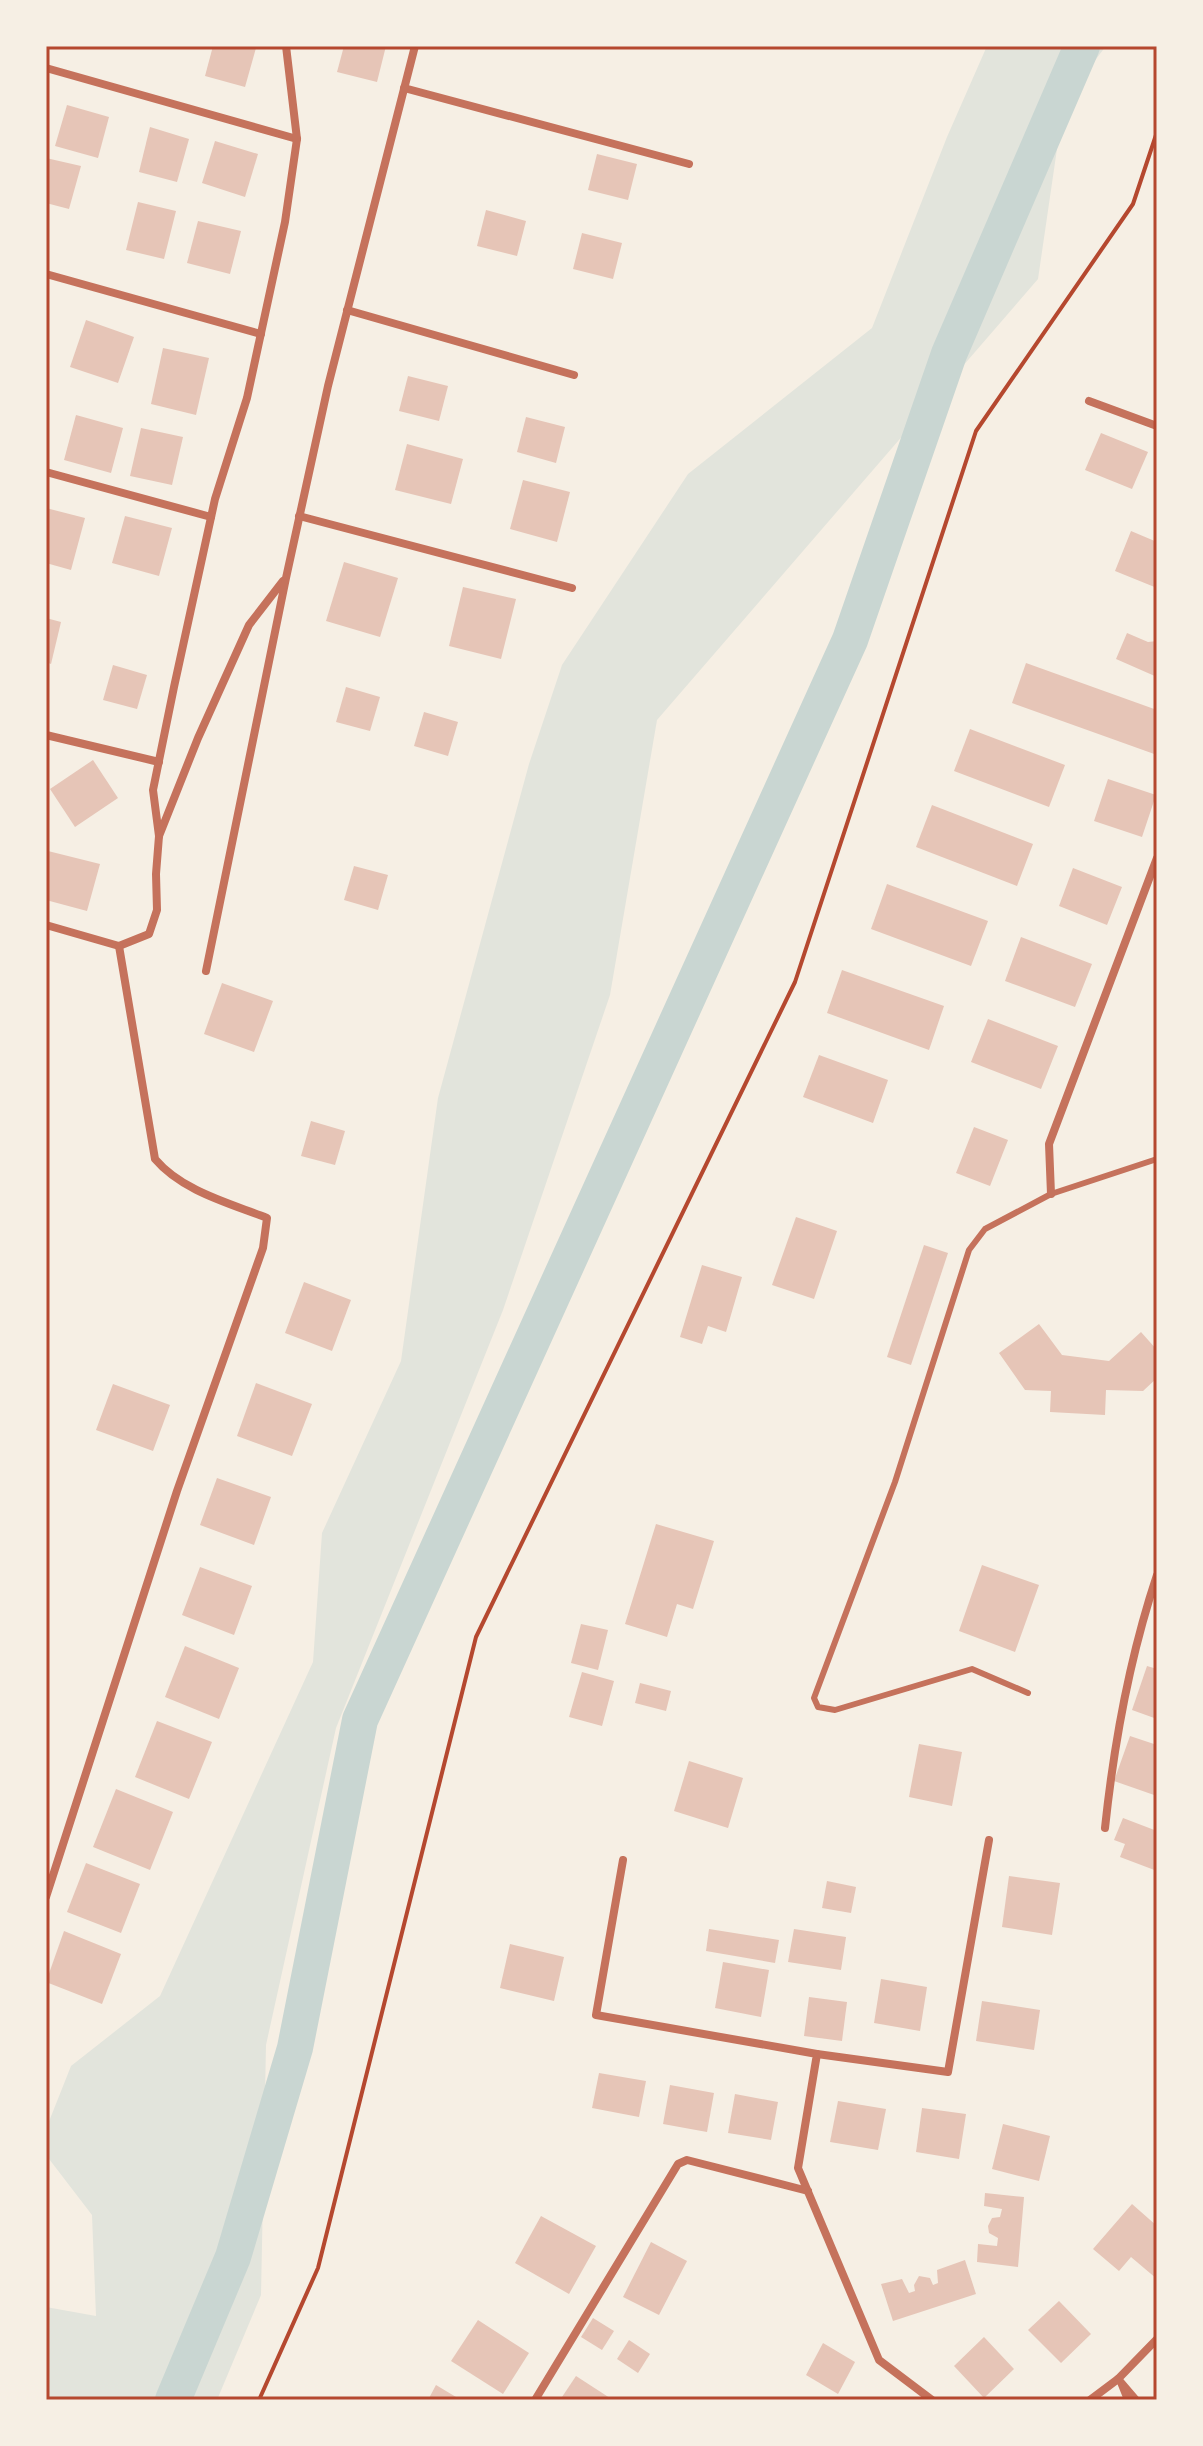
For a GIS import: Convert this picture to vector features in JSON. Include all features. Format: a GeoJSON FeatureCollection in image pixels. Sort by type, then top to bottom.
{"type":"FeatureCollection","features":[{"type":"Feature","properties":{"kind":"street"},"geometry":{"type":"LineString","coordinates":[[46,925],[119,946],[149,934],[157,910],[159,836],[153,790],[211,517],[247,398],[285,222],[297,139],[286,46]]}},
{"type":"Feature","properties":{"kind":"street"},"geometry":{"type":"LineString","coordinates":[[206,971],[299,516],[347,310],[415,46]]}},
{"type":"Feature","properties":{"kind":"street"},"geometry":{"type":"LineString","coordinates":[[46,68],[297,139]]}},
{"type":"Feature","properties":{"kind":"street"},"geometry":{"type":"LineString","coordinates":[[404,88],[689,164]]}},
{"type":"Feature","properties":{"kind":"street"},"geometry":{"type":"LineString","coordinates":[[46,274],[261,334]]}},
{"type":"Feature","properties":{"kind":"street"},"geometry":{"type":"LineString","coordinates":[[347,310],[574,375]]}},
{"type":"Feature","properties":{"kind":"street"},"geometry":{"type":"LineString","coordinates":[[1089,401],[1157,426]]}},
{"type":"Feature","properties":{"kind":"street"},"geometry":{"type":"LineString","coordinates":[[46,472],[211,517]]}},
{"type":"Feature","properties":{"kind":"street"},"geometry":{"type":"LineString","coordinates":[[299,516],[572,588]]}},
{"type":"Feature","properties":{"kind":"street"},"geometry":{"type":"LineString","coordinates":[[159,836],[198,738],[249,625],[286,578]]}},
{"type":"Feature","properties":{"kind":"street"},"geometry":{"type":"LineString","coordinates":[[46,735],[159,762]]}},
{"type":"Feature","properties":{"kind":"street"},"geometry":{"type":"LineString","coordinates":[[1051,1194],[1049,1144],[1157,858]]}},
{"type":"Feature","properties":{"kind":"street"},"geometry":{"type":"LineString","coordinates":[[46,1897],[177,1491],[263,1248],[267,1218],[195,1189],[167,1173],[155,1159],[119,946]]}},
{"type":"Feature","properties":{"kind":"street"},"geometry":{"type":"LineString","coordinates":[[1105,1828],[1109,1786],[1130,1671],[1157,1575]]}},
{"type":"Feature","properties":{"kind":"street"},"geometry":{"type":"LineString","coordinates":[[623,1860],[596,2015],[817,2054],[948,2072],[989,1840]]}},
{"type":"Feature","properties":{"kind":"street"},"geometry":{"type":"LineString","coordinates":[[817,2054],[798,2168],[879,2360],[932,2400]]}},
{"type":"Feature","properties":{"kind":"street"},"geometry":{"type":"LineString","coordinates":[[535,2400],[678,2164],[687,2160],[808,2191]]}},
{"type":"Feature","properties":{"kind":"street"},"geometry":{"type":"LineString","coordinates":[[1090,2400],[1118,2379],[1157,2339]]}},
{"type":"Feature","properties":{"kind":"street"},"geometry":{"type":"LineString","coordinates":[[1118,2379],[1136,2400]]}},
{"type":"Feature","properties":{"kind":"lane"},"geometry":{"type":"LineString","coordinates":[[1028,1693],[972,1669],[835,1710],[818,1707],[814,1698],[895,1482],[969,1250],[985,1229],[1051,1194],[1157,1159]]}},
{"type":"Feature","properties":{"kind":"lane"},"geometry":{"type":"LineString","coordinates":[[1118,2379],[1127,2400]]}},
{"type":"Feature","properties":{"kind":"path"},"geometry":{"type":"LineString","coordinates":[[259,2400],[318,2268],[476,1637],[795,982],[976,431],[1133,204],[1157,132]]}},
{"type":"Feature","properties":{"kind":"shaded area"},"geometry":{"type":"Polygon","coordinates":[[[987,46],[1106,46],[1064,101],[1038,279],[657,720],[610,995],[503,1310],[336,1728],[266,2045],[261,2295],[217,2400],[46,2400],[46,2307],[96,2316],[92,2215],[46,2155],[46,2129],[71,2066],[160,1996],[313,1662],[322,1533],[401,1361],[438,1098],[529,764],[562,665],[688,474],[872,328],[947,137],[987,46]]]}},
{"type":"Feature","properties":{"kind":"building"},"geometry":{"type":"Polygon","coordinates":[[[213,46],[256,48],[245,87],[205,76],[213,46]]]}},
{"type":"Feature","properties":{"kind":"building"},"geometry":{"type":"Polygon","coordinates":[[[344,46],[386,46],[377,82],[337,72],[344,46]]]}},
{"type":"Feature","properties":{"kind":"building"},"geometry":{"type":"Polygon","coordinates":[[[67,105],[109,117],[98,158],[55,146],[67,105]]]}},
{"type":"Feature","properties":{"kind":"building"},"geometry":{"type":"Polygon","coordinates":[[[150,127],[189,139],[177,182],[139,172],[150,127]]]}},
{"type":"Feature","properties":{"kind":"building"},"geometry":{"type":"Polygon","coordinates":[[[215,141],[258,154],[245,197],[202,183],[215,141]]]}},
{"type":"Feature","properties":{"kind":"building"},"geometry":{"type":"Polygon","coordinates":[[[597,154],[637,164],[628,200],[588,190],[597,154]]]}},
{"type":"Feature","properties":{"kind":"building"},"geometry":{"type":"Polygon","coordinates":[[[46,158],[81,166],[69,209],[46,203],[46,158]]]}},
{"type":"Feature","properties":{"kind":"building"},"geometry":{"type":"Polygon","coordinates":[[[138,202],[176,211],[164,259],[126,250],[138,202]]]}},
{"type":"Feature","properties":{"kind":"building"},"geometry":{"type":"Polygon","coordinates":[[[486,210],[526,221],[517,256],[477,246],[486,210]]]}},
{"type":"Feature","properties":{"kind":"building"},"geometry":{"type":"Polygon","coordinates":[[[198,221],[241,231],[230,274],[187,263],[198,221]]]}},
{"type":"Feature","properties":{"kind":"building"},"geometry":{"type":"Polygon","coordinates":[[[582,233],[622,243],[613,279],[573,269],[582,233]]]}},
{"type":"Feature","properties":{"kind":"building"},"geometry":{"type":"Polygon","coordinates":[[[86,320],[134,337],[118,383],[70,367],[86,320]]]}},
{"type":"Feature","properties":{"kind":"building"},"geometry":{"type":"Polygon","coordinates":[[[163,348],[209,358],[196,415],[151,404],[163,348]]]}},
{"type":"Feature","properties":{"kind":"building"},"geometry":{"type":"Polygon","coordinates":[[[408,376],[448,386],[439,421],[399,411],[408,376]]]}},
{"type":"Feature","properties":{"kind":"building"},"geometry":{"type":"Polygon","coordinates":[[[76,415],[123,428],[111,473],[64,460],[76,415]]]}},
{"type":"Feature","properties":{"kind":"building"},"geometry":{"type":"Polygon","coordinates":[[[526,417],[565,427],[556,463],[517,452],[526,417]]]}},
{"type":"Feature","properties":{"kind":"building"},"geometry":{"type":"Polygon","coordinates":[[[141,428],[183,437],[172,485],[130,476],[141,428]]]}},
{"type":"Feature","properties":{"kind":"building"},"geometry":{"type":"Polygon","coordinates":[[[1101,433],[1148,452],[1132,489],[1085,470],[1101,433]]]}},
{"type":"Feature","properties":{"kind":"building"},"geometry":{"type":"Polygon","coordinates":[[[407,444],[463,459],[451,504],[395,490],[407,444]]]}},
{"type":"Feature","properties":{"kind":"building"},"geometry":{"type":"Polygon","coordinates":[[[523,480],[570,492],[557,542],[510,529],[523,480]]]}},
{"type":"Feature","properties":{"kind":"building"},"geometry":{"type":"Polygon","coordinates":[[[46,508],[85,518],[71,570],[46,563],[46,508]]]}},
{"type":"Feature","properties":{"kind":"building"},"geometry":{"type":"Polygon","coordinates":[[[125,516],[172,528],[159,576],[112,563],[125,516]]]}},
{"type":"Feature","properties":{"kind":"building"},"geometry":{"type":"Polygon","coordinates":[[[1131,531],[1157,542],[1157,588],[1115,571],[1131,531]]]}},
{"type":"Feature","properties":{"kind":"building"},"geometry":{"type":"Polygon","coordinates":[[[344,562],[398,578],[380,637],[326,621],[344,562]]]}},
{"type":"Feature","properties":{"kind":"building"},"geometry":{"type":"Polygon","coordinates":[[[463,587],[516,599],[501,659],[449,646],[463,587]]]}},
{"type":"Feature","properties":{"kind":"building"},"geometry":{"type":"Polygon","coordinates":[[[46,618],[61,622],[51,664],[46,662],[46,618]]]}},
{"type":"Feature","properties":{"kind":"building"},"geometry":{"type":"Polygon","coordinates":[[[1127,633],[1148,642],[1157,641],[1157,677],[1116,659],[1127,633]]]}},
{"type":"Feature","properties":{"kind":"building"},"geometry":{"type":"Polygon","coordinates":[[[1026,663],[1157,710],[1157,755],[1012,703],[1026,663]]]}},
{"type":"Feature","properties":{"kind":"building"},"geometry":{"type":"Polygon","coordinates":[[[113,665],[147,675],[137,709],[103,700],[113,665]]]}},
{"type":"Feature","properties":{"kind":"building"},"geometry":{"type":"Polygon","coordinates":[[[346,687],[380,697],[370,731],[336,722],[346,687]]]}},
{"type":"Feature","properties":{"kind":"building"},"geometry":{"type":"Polygon","coordinates":[[[424,712],[458,722],[448,756],[414,746],[424,712]]]}},
{"type":"Feature","properties":{"kind":"building"},"geometry":{"type":"Polygon","coordinates":[[[970,729],[1065,765],[1049,807],[954,771],[970,729]]]}},
{"type":"Feature","properties":{"kind":"building"},"geometry":{"type":"Polygon","coordinates":[[[93,760],[118,798],[75,827],[50,789],[93,760]]]}},
{"type":"Feature","properties":{"kind":"building"},"geometry":{"type":"Polygon","coordinates":[[[1108,779],[1156,795],[1142,837],[1094,821],[1108,779]]]}},
{"type":"Feature","properties":{"kind":"building"},"geometry":{"type":"Polygon","coordinates":[[[932,805],[1033,844],[1017,886],[916,847],[932,805]]]}},
{"type":"Feature","properties":{"kind":"building"},"geometry":{"type":"Polygon","coordinates":[[[48,851],[100,864],[87,911],[46,900],[48,851]]]}},
{"type":"Feature","properties":{"kind":"building"},"geometry":{"type":"Polygon","coordinates":[[[354,866],[388,875],[378,910],[344,900],[354,866]]]}},
{"type":"Feature","properties":{"kind":"building"},"geometry":{"type":"Polygon","coordinates":[[[1073,868],[1122,887],[1107,925],[1059,906],[1073,868]]]}},
{"type":"Feature","properties":{"kind":"building"},"geometry":{"type":"Polygon","coordinates":[[[887,884],[988,921],[971,966],[871,929],[887,884]]]}},
{"type":"Feature","properties":{"kind":"building"},"geometry":{"type":"Polygon","coordinates":[[[1021,937],[1092,964],[1075,1007],[1005,981],[1021,937]]]}},
{"type":"Feature","properties":{"kind":"building"},"geometry":{"type":"Polygon","coordinates":[[[842,970],[944,1006],[929,1050],[827,1013],[842,970]]]}},
{"type":"Feature","properties":{"kind":"building"},"geometry":{"type":"Polygon","coordinates":[[[222,983],[273,1001],[254,1052],[204,1034],[222,983]]]}},
{"type":"Feature","properties":{"kind":"building"},"geometry":{"type":"Polygon","coordinates":[[[988,1019],[1058,1046],[1041,1089],[971,1062],[988,1019]]]}},
{"type":"Feature","properties":{"kind":"building"},"geometry":{"type":"Polygon","coordinates":[[[819,1055],[888,1080],[873,1123],[803,1097],[819,1055]]]}},
{"type":"Feature","properties":{"kind":"building"},"geometry":{"type":"Polygon","coordinates":[[[311,1121],[345,1131],[335,1165],[301,1156],[311,1121]]]}},
{"type":"Feature","properties":{"kind":"building"},"geometry":{"type":"Polygon","coordinates":[[[974,1127],[1008,1140],[990,1186],[956,1173],[974,1127]]]}},
{"type":"Feature","properties":{"kind":"building"},"geometry":{"type":"Polygon","coordinates":[[[796,1217],[837,1231],[814,1299],[772,1285],[796,1217]]]}},
{"type":"Feature","properties":{"kind":"building"},"geometry":{"type":"Polygon","coordinates":[[[924,1245],[948,1253],[911,1365],[887,1357],[924,1245]]]}},
{"type":"Feature","properties":{"kind":"building"},"geometry":{"type":"Polygon","coordinates":[[[702,1265],[742,1277],[726,1332],[708,1326],[702,1344],[680,1337],[702,1265]]]}},
{"type":"Feature","properties":{"kind":"building"},"geometry":{"type":"Polygon","coordinates":[[[304,1282],[351,1300],[332,1351],[285,1333],[304,1282]]]}},
{"type":"Feature","properties":{"kind":"building"},"geometry":{"type":"Polygon","coordinates":[[[1039,1324],[1062,1355],[1109,1361],[1141,1332],[1157,1350],[1157,1378],[1143,1391],[1106,1390],[1105,1415],[1050,1412],[1051,1391],[1025,1390],[999,1353],[1039,1324]]]}},
{"type":"Feature","properties":{"kind":"building"},"geometry":{"type":"Polygon","coordinates":[[[256,1383],[312,1404],[292,1456],[237,1436],[256,1383]]]}},
{"type":"Feature","properties":{"kind":"building"},"geometry":{"type":"Polygon","coordinates":[[[113,1384],[170,1405],[153,1451],[96,1430],[113,1384]]]}},
{"type":"Feature","properties":{"kind":"building"},"geometry":{"type":"Polygon","coordinates":[[[217,1478],[271,1497],[254,1545],[200,1525],[217,1478]]]}},
{"type":"Feature","properties":{"kind":"building"},"geometry":{"type":"Polygon","coordinates":[[[656,1524],[714,1541],[693,1609],[677,1604],[667,1637],[625,1624],[656,1524]]]}},
{"type":"Feature","properties":{"kind":"building"},"geometry":{"type":"Polygon","coordinates":[[[982,1565],[1039,1585],[1015,1652],[959,1631],[982,1565]]]}},
{"type":"Feature","properties":{"kind":"building"},"geometry":{"type":"Polygon","coordinates":[[[200,1567],[252,1586],[234,1635],[182,1615],[200,1567]]]}},
{"type":"Feature","properties":{"kind":"building"},"geometry":{"type":"Polygon","coordinates":[[[581,1624],[608,1630],[598,1670],[571,1663],[581,1624]]]}},
{"type":"Feature","properties":{"kind":"building"},"geometry":{"type":"Polygon","coordinates":[[[185,1646],[239,1668],[219,1719],[165,1697],[185,1646]]]}},
{"type":"Feature","properties":{"kind":"building"},"geometry":{"type":"Polygon","coordinates":[[[1147,1666],[1157,1669],[1157,1719],[1132,1710],[1147,1666]]]}},
{"type":"Feature","properties":{"kind":"building"},"geometry":{"type":"Polygon","coordinates":[[[582,1672],[614,1681],[602,1726],[569,1717],[582,1672]]]}},
{"type":"Feature","properties":{"kind":"building"},"geometry":{"type":"Polygon","coordinates":[[[640,1683],[671,1691],[666,1711],[635,1703],[640,1683]]]}},
{"type":"Feature","properties":{"kind":"building"},"geometry":{"type":"Polygon","coordinates":[[[157,1721],[212,1742],[189,1799],[135,1777],[157,1721]]]}},
{"type":"Feature","properties":{"kind":"building"},"geometry":{"type":"Polygon","coordinates":[[[1130,1736],[1157,1745],[1157,1796],[1114,1781],[1130,1736]]]}},
{"type":"Feature","properties":{"kind":"building"},"geometry":{"type":"Polygon","coordinates":[[[919,1744],[962,1752],[952,1806],[909,1797],[919,1744]]]}},
{"type":"Feature","properties":{"kind":"building"},"geometry":{"type":"Polygon","coordinates":[[[689,1761],[743,1778],[728,1828],[674,1811],[689,1761]]]}},
{"type":"Feature","properties":{"kind":"building"},"geometry":{"type":"Polygon","coordinates":[[[116,1789],[173,1812],[150,1870],[93,1847],[116,1789]]]}},
{"type":"Feature","properties":{"kind":"building"},"geometry":{"type":"Polygon","coordinates":[[[1123,1818],[1157,1831],[1157,1871],[1120,1857],[1125,1844],[1114,1840],[1123,1818]]]}},
{"type":"Feature","properties":{"kind":"building"},"geometry":{"type":"Polygon","coordinates":[[[86,1863],[140,1884],[121,1933],[67,1912],[86,1863]]]}},
{"type":"Feature","properties":{"kind":"building"},"geometry":{"type":"Polygon","coordinates":[[[1009,1876],[1060,1883],[1052,1935],[1002,1927],[1009,1876]]]}},
{"type":"Feature","properties":{"kind":"building"},"geometry":{"type":"Polygon","coordinates":[[[827,1881],[856,1887],[851,1913],[822,1908],[827,1881]]]}},
{"type":"Feature","properties":{"kind":"building"},"geometry":{"type":"Polygon","coordinates":[[[709,1929],[779,1940],[775,1963],[706,1951],[709,1929]]]}},
{"type":"Feature","properties":{"kind":"building"},"geometry":{"type":"Polygon","coordinates":[[[794,1929],[846,1937],[841,1970],[788,1962],[794,1929]]]}},
{"type":"Feature","properties":{"kind":"building"},"geometry":{"type":"Polygon","coordinates":[[[64,1931],[121,1954],[102,2004],[46,1982],[64,1931]]]}},
{"type":"Feature","properties":{"kind":"building"},"geometry":{"type":"Polygon","coordinates":[[[510,1944],[564,1957],[554,2001],[500,1988],[510,1944]]]}},
{"type":"Feature","properties":{"kind":"building"},"geometry":{"type":"Polygon","coordinates":[[[723,1962],[769,1970],[761,2017],[715,2008],[723,1962]]]}},
{"type":"Feature","properties":{"kind":"building"},"geometry":{"type":"Polygon","coordinates":[[[881,1979],[927,1987],[920,2031],[874,2023],[881,1979]]]}},
{"type":"Feature","properties":{"kind":"building"},"geometry":{"type":"Polygon","coordinates":[[[809,1997],[847,2002],[842,2041],[804,2036],[809,1997]]]}},
{"type":"Feature","properties":{"kind":"building"},"geometry":{"type":"Polygon","coordinates":[[[982,2001],[1040,2010],[1034,2050],[976,2041],[982,2001]]]}},
{"type":"Feature","properties":{"kind":"building"},"geometry":{"type":"Polygon","coordinates":[[[599,2073],[646,2081],[639,2117],[592,2108],[599,2073]]]}},
{"type":"Feature","properties":{"kind":"building"},"geometry":{"type":"Polygon","coordinates":[[[670,2085],[714,2093],[707,2132],[663,2124],[670,2085]]]}},
{"type":"Feature","properties":{"kind":"building"},"geometry":{"type":"Polygon","coordinates":[[[735,2094],[778,2102],[771,2140],[728,2133],[735,2094]]]}},
{"type":"Feature","properties":{"kind":"building"},"geometry":{"type":"Polygon","coordinates":[[[838,2101],[886,2109],[878,2150],[830,2142],[838,2101]]]}},
{"type":"Feature","properties":{"kind":"building"},"geometry":{"type":"Polygon","coordinates":[[[922,2108],[966,2114],[959,2159],[916,2152],[922,2108]]]}},
{"type":"Feature","properties":{"kind":"building"},"geometry":{"type":"Polygon","coordinates":[[[1003,2124],[1050,2136],[1039,2181],[992,2169],[1003,2124]]]}},
{"type":"Feature","properties":{"kind":"building"},"geometry":{"type":"Polygon","coordinates":[[[985,2193],[1024,2197],[1018,2267],[977,2262],[978,2244],[997,2246],[998,2238],[989,2233],[988,2226],[992,2218],[1000,2217],[1002,2209],[984,2206],[985,2193]]]}},
{"type":"Feature","properties":{"kind":"building"},"geometry":{"type":"Polygon","coordinates":[[[1132,2204],[1157,2226],[1157,2279],[1131,2257],[1119,2271],[1093,2249],[1132,2204]]]}},
{"type":"Feature","properties":{"kind":"building"},"geometry":{"type":"Polygon","coordinates":[[[541,2216],[596,2246],[569,2294],[515,2263],[541,2216]]]}},
{"type":"Feature","properties":{"kind":"building"},"geometry":{"type":"Polygon","coordinates":[[[651,2242],[687,2261],[659,2315],[623,2297],[651,2242]]]}},
{"type":"Feature","properties":{"kind":"building"},"geometry":{"type":"Polygon","coordinates":[[[965,2260],[976,2294],[893,2321],[881,2284],[902,2279],[909,2293],[915,2291],[914,2285],[919,2276],[930,2278],[933,2285],[938,2283],[937,2270],[965,2260]]]}},
{"type":"Feature","properties":{"kind":"building"},"geometry":{"type":"Polygon","coordinates":[[[1059,2301],[1091,2334],[1061,2363],[1028,2330],[1059,2301]]]}},
{"type":"Feature","properties":{"kind":"building"},"geometry":{"type":"Polygon","coordinates":[[[593,2318],[614,2331],[602,2350],[581,2337],[593,2318]]]}},
{"type":"Feature","properties":{"kind":"building"},"geometry":{"type":"Polygon","coordinates":[[[478,2320],[529,2353],[503,2394],[451,2361],[478,2320]]]}},
{"type":"Feature","properties":{"kind":"building"},"geometry":{"type":"Polygon","coordinates":[[[984,2337],[1014,2369],[984,2398],[954,2366],[984,2337]]]}},
{"type":"Feature","properties":{"kind":"building"},"geometry":{"type":"Polygon","coordinates":[[[629,2340],[650,2354],[638,2373],[617,2359],[629,2340]]]}},
{"type":"Feature","properties":{"kind":"building"},"geometry":{"type":"Polygon","coordinates":[[[823,2343],[855,2362],[838,2394],[806,2375],[823,2343]]]}},
{"type":"Feature","properties":{"kind":"building"},"geometry":{"type":"Polygon","coordinates":[[[576,2376],[613,2400],[560,2400],[576,2376]]]}},
{"type":"Feature","properties":{"kind":"building"},"geometry":{"type":"Polygon","coordinates":[[[436,2385],[461,2400],[428,2400],[436,2385]]]}},
{"type":"Feature","properties":{"kind":"waterway"},"geometry":{"type":"LineString","coordinates":[[173,2400],[233,2257],[295,2048],[360,1720],[850,640],[949,354],[1082,46]]}}]}
